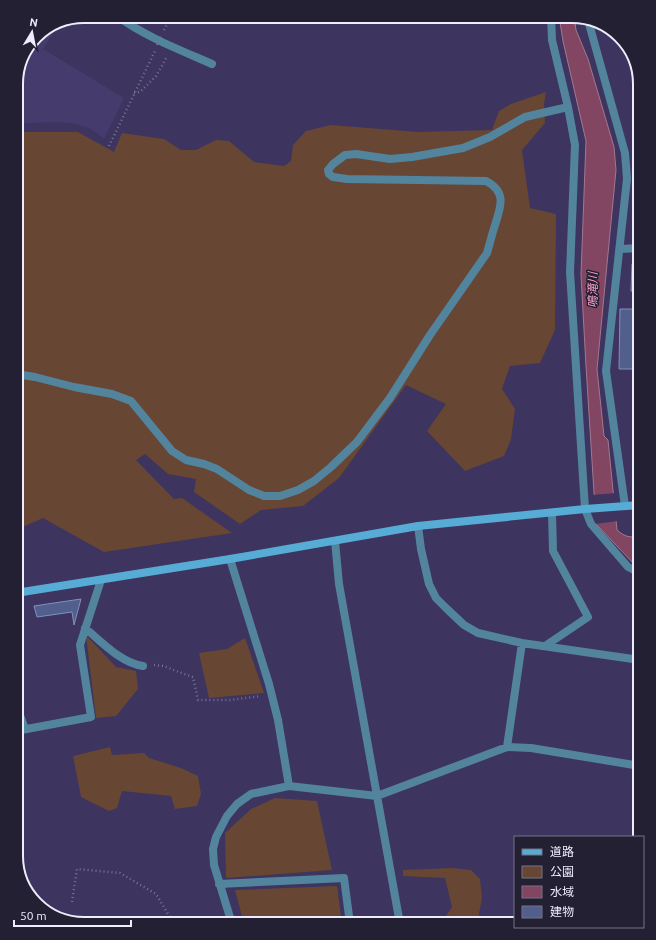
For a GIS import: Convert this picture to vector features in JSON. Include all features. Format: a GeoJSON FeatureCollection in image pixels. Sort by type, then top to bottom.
{"type":"FeatureCollection","features":[{"type":"Feature","properties":{"kind":"street"},"geometry":{"type":"LineString","coordinates":[[128,23],[142,32],[212,64]]}},
{"type":"Feature","properties":{"kind":"street"},"geometry":{"type":"LineString","coordinates":[[551,23],[552,40],[568,107],[575,145],[570,272],[591,524],[628,567],[633,570]]}},
{"type":"Feature","properties":{"kind":"street"},"geometry":{"type":"LineString","coordinates":[[589,25],[625,153],[627,179],[606,371],[622,507]]}},
{"type":"Feature","properties":{"kind":"street"},"geometry":{"type":"LineString","coordinates":[[23,375],[112,394],[130,401],[172,451],[186,460],[217,469],[249,490],[264,496],[280,496],[298,490],[314,481],[357,442],[390,398],[430,335],[487,253],[501,201],[499,192],[493,185],[486,181],[347,180],[334,177],[329,174],[328,170],[345,155],[356,154],[390,159],[412,157],[463,148],[490,137],[525,117],[568,107]]}},
{"type":"Feature","properties":{"kind":"street"},"geometry":{"type":"LineString","coordinates":[[620,249],[633,248]]}},
{"type":"Feature","properties":{"kind":"street"},"geometry":{"type":"LineString","coordinates":[[23,592],[230,559],[418,526],[552,512],[633,506]]}},
{"type":"Feature","properties":{"kind":"street"},"geometry":{"type":"LineString","coordinates":[[545,646],[588,617],[553,551],[552,512]]}},
{"type":"Feature","properties":{"kind":"street"},"geometry":{"type":"LineString","coordinates":[[418,526],[421,549],[429,584],[436,598],[464,625],[478,633],[522,643],[633,659]]}},
{"type":"Feature","properties":{"kind":"street"},"geometry":{"type":"LineString","coordinates":[[335,541],[339,584],[399,917]]}},
{"type":"Feature","properties":{"kind":"street"},"geometry":{"type":"LineString","coordinates":[[230,559],[272,695],[278,720],[289,786]]}},
{"type":"Feature","properties":{"kind":"street"},"geometry":{"type":"LineString","coordinates":[[23,723],[25,729],[91,717],[80,645],[101,580]]}},
{"type":"Feature","properties":{"kind":"street"},"geometry":{"type":"LineString","coordinates":[[85,628],[123,659],[136,665],[143,666]]}},
{"type":"Feature","properties":{"kind":"street"},"geometry":{"type":"LineString","coordinates":[[507,747],[522,643]]}},
{"type":"Feature","properties":{"kind":"street"},"geometry":{"type":"LineString","coordinates":[[230,917],[214,865],[212,849],[216,837],[227,816],[237,804],[251,794],[289,786],[377,796],[507,747],[531,748],[633,765]]}},
{"type":"Feature","properties":{"kind":"street"},"geometry":{"type":"LineString","coordinates":[[219,884],[344,878],[349,917]]}},
{"type":"Feature","properties":{"kind":"path"},"geometry":{"type":"LineString","coordinates":[[109,146],[168,23]]}},
{"type":"Feature","properties":{"kind":"path"},"geometry":{"type":"LineString","coordinates":[[134,93],[140,92],[156,76],[171,46]]}},
{"type":"Feature","properties":{"kind":"path"},"geometry":{"type":"LineString","coordinates":[[143,666],[164,666],[194,676],[198,700],[230,700],[272,695]]}},
{"type":"Feature","properties":{"kind":"path"},"geometry":{"type":"LineString","coordinates":[[72,902],[77,869],[120,873],[156,894],[170,917]]}},
{"type":"Feature","properties":{"kind":"shaded area"},"geometry":{"type":"Polygon","coordinates":[[[32,52],[48,52],[124,98],[104,139],[91,129],[77,124],[59,122],[23,124],[23,80],[25,68],[32,52]]]}},
{"type":"Feature","properties":{"kind":"green space"},"geometry":{"type":"Polygon","coordinates":[[[546,92],[544,104],[545,123],[522,150],[530,208],[556,214],[555,330],[540,363],[510,366],[502,389],[515,409],[511,439],[504,456],[465,471],[427,431],[446,404],[406,385],[339,478],[303,506],[261,510],[240,524],[194,492],[196,479],[168,474],[145,454],[136,460],[174,499],[182,498],[232,533],[104,552],[43,518],[23,527],[23,132],[78,132],[114,152],[122,133],[164,139],[181,150],[196,150],[216,140],[229,141],[254,162],[284,166],[291,161],[293,145],[306,131],[331,125],[418,132],[492,130],[499,111],[511,104],[546,92]]]}},
{"type":"Feature","properties":{"kind":"green space"},"geometry":{"type":"Polygon","coordinates":[[[86,635],[116,667],[136,671],[138,689],[116,716],[96,718],[86,635]]]}},
{"type":"Feature","properties":{"kind":"green space"},"geometry":{"type":"Polygon","coordinates":[[[245,638],[264,693],[209,698],[199,653],[227,649],[245,638]]]}},
{"type":"Feature","properties":{"kind":"green space"},"geometry":{"type":"Polygon","coordinates":[[[110,747],[112,755],[144,753],[149,758],[181,768],[198,776],[201,794],[197,806],[175,809],[171,796],[122,791],[117,808],[109,811],[81,797],[73,756],[110,747]]]}},
{"type":"Feature","properties":{"kind":"green space"},"geometry":{"type":"Polygon","coordinates":[[[275,798],[317,801],[332,870],[226,878],[225,833],[251,809],[275,798]]]}},
{"type":"Feature","properties":{"kind":"green space"},"geometry":{"type":"Polygon","coordinates":[[[452,868],[471,870],[480,879],[482,898],[479,917],[446,917],[452,907],[445,878],[403,876],[403,870],[452,868]]]}},
{"type":"Feature","properties":{"kind":"green space"},"geometry":{"type":"Polygon","coordinates":[[[337,886],[341,917],[242,917],[235,890],[337,886]]]}},
{"type":"Feature","properties":{"kind":"water","name":"鳴滝川"},"geometry":{"type":"Polygon","coordinates":[[[560,23],[575,23],[576,30],[588,59],[614,147],[616,170],[597,369],[604,436],[608,440],[617,530],[623,534],[633,537],[633,563],[596,524],[581,275],[586,141],[560,23]]]}},
{"type":"Feature","properties":{"kind":"pier"},"geometry":{"type":"Polygon","coordinates":[[[615,493],[618,521],[595,524],[592,495],[615,493]]]}},
{"type":"Feature","properties":{"kind":"building"},"geometry":{"type":"Polygon","coordinates":[[[632,264],[633,264],[633,291],[631,291],[632,264]]]}},
{"type":"Feature","properties":{"kind":"building"},"geometry":{"type":"Polygon","coordinates":[[[620,309],[633,309],[633,369],[619,369],[620,309]]]}},
{"type":"Feature","properties":{"kind":"building"},"geometry":{"type":"Polygon","coordinates":[[[81,599],[74,625],[72,612],[37,617],[34,606],[81,599]]]}}]}
